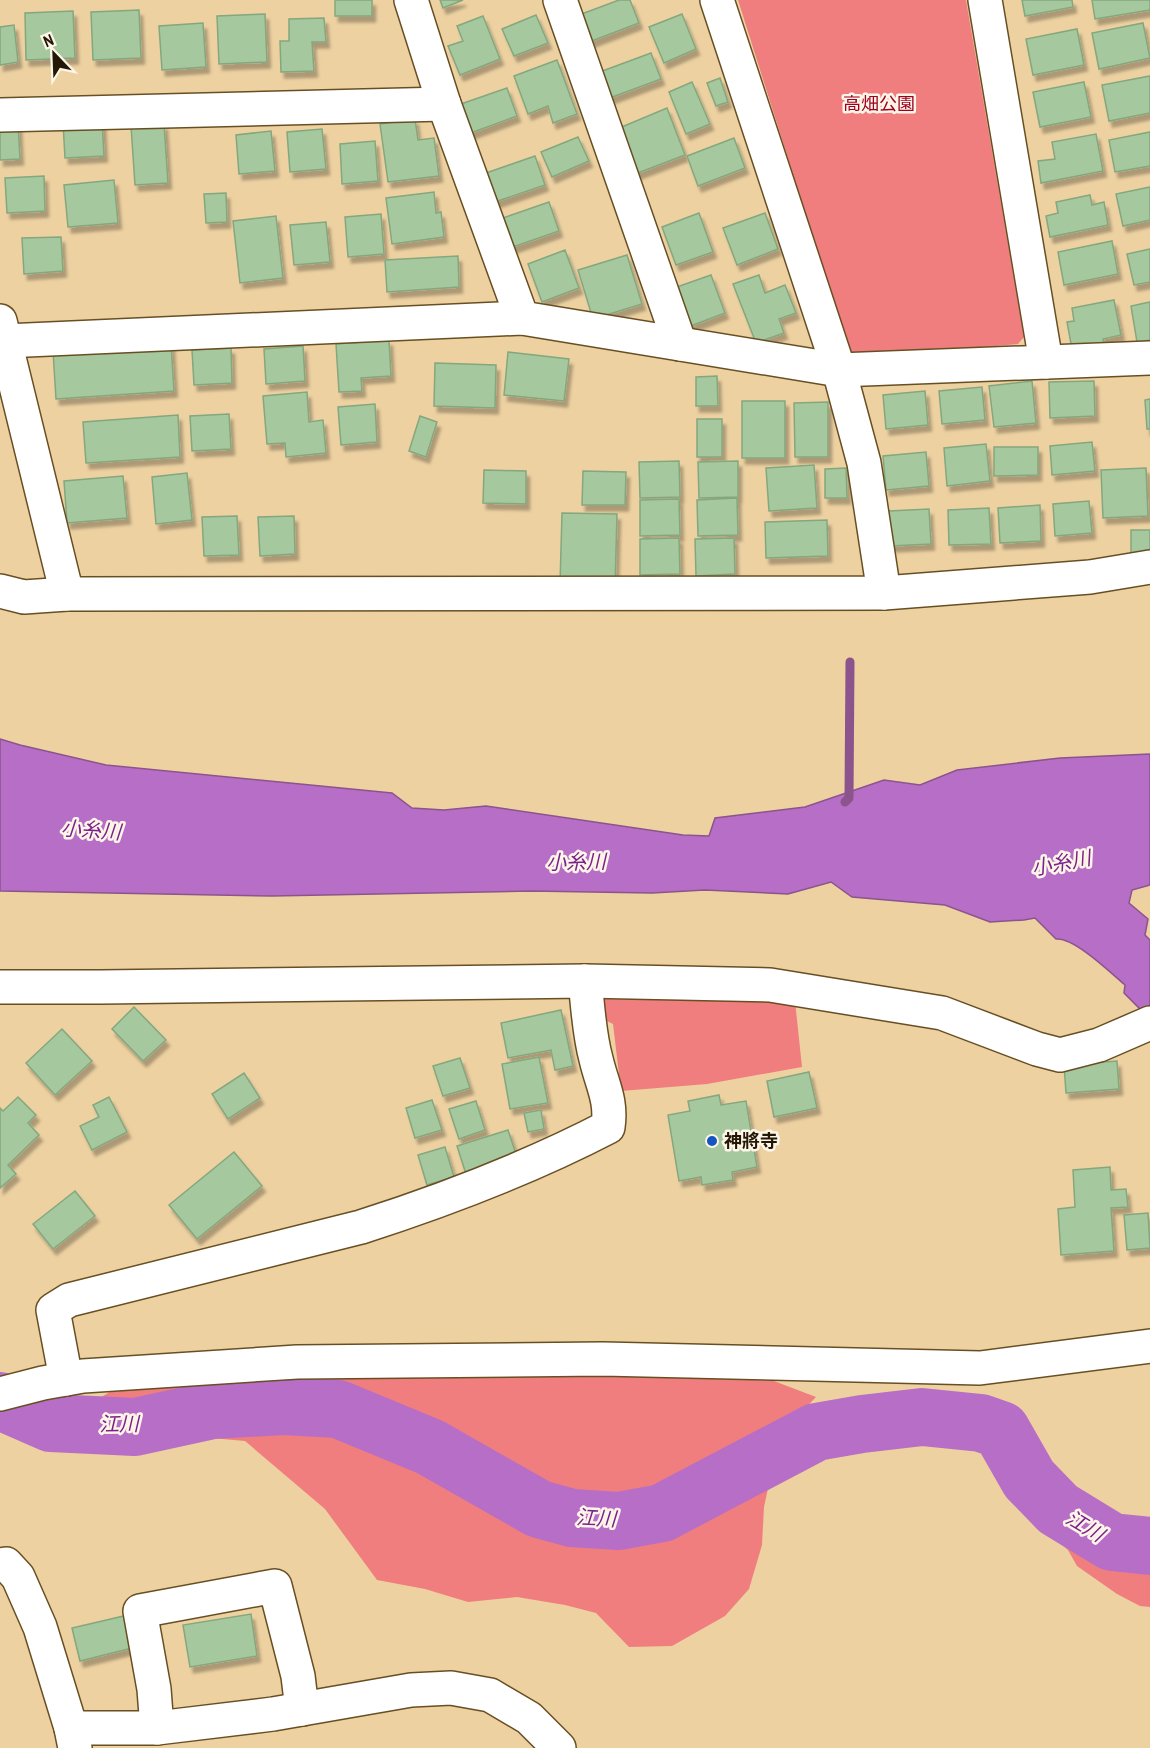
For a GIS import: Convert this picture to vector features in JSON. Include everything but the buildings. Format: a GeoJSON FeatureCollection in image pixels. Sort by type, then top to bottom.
{"type":"FeatureCollection","features":[{"type":"Feature","properties":{"kind":"street"},"geometry":{"type":"LineString","coordinates":[[411,0],[444,104],[522,318]]}},
{"type":"Feature","properties":{"kind":"street"},"geometry":{"type":"LineString","coordinates":[[560,0],[680,344]]}},
{"type":"Feature","properties":{"kind":"street"},"geometry":{"type":"LineString","coordinates":[[717,0],[839,370],[864,463],[884,593]]}},
{"type":"Feature","properties":{"kind":"street"},"geometry":{"type":"LineString","coordinates":[[986,0],[1046,362]]}},
{"type":"Feature","properties":{"kind":"street"},"geometry":{"type":"LineString","coordinates":[[0,114],[444,104]]}},
{"type":"Feature","properties":{"kind":"street"},"geometry":{"type":"LineString","coordinates":[[67,594],[3,330],[522,318],[839,370],[1150,358]]}},
{"type":"Feature","properties":{"kind":"street"},"geometry":{"type":"LineString","coordinates":[[0,591],[24,597],[67,594],[884,593],[1090,577],[1150,567]]}},
{"type":"Feature","properties":{"kind":"street"},"geometry":{"type":"LineString","coordinates":[[55,1381],[53,1310],[69,1300],[361,1227],[497,1177],[573,1145],[608,1127],[610,1113],[595,1058],[585,981]]}},
{"type":"Feature","properties":{"kind":"street"},"geometry":{"type":"LineString","coordinates":[[0,987],[585,981],[770,985],[942,1013],[1037,1049],[1060,1055],[1098,1045],[1150,1023]]}},
{"type":"Feature","properties":{"kind":"street"},"geometry":{"type":"LineString","coordinates":[[0,1394],[83,1376],[297,1362],[603,1359],[980,1368],[1150,1346]]}},
{"type":"Feature","properties":{"kind":"street"},"geometry":{"type":"LineString","coordinates":[[0,1565],[6,1564],[18,1577],[39,1628],[73,1738],[302,1709],[411,1690],[451,1688],[490,1695],[529,1718],[559,1748]]}},
{"type":"Feature","properties":{"kind":"street"},"geometry":{"type":"LineString","coordinates":[[157,1728],[154,1689],[140,1611],[274,1586],[297,1676],[302,1709]]}},
{"type":"Feature","properties":{"kind":"green space","name":"高畑公園"},"geometry":{"type":"Polygon","coordinates":[[[738,0],[966,0],[1024,337],[1018,344],[859,358],[849,352],[738,0]]]}},
{"type":"Feature","properties":{"kind":"green space"},"geometry":{"type":"Polygon","coordinates":[[[599,999],[795,1001],[802,1067],[707,1084],[621,1091],[613,1024],[593,1014],[599,999]]]}},
{"type":"Feature","properties":{"kind":"green space"},"geometry":{"type":"Polygon","coordinates":[[[637,1374],[774,1381],[816,1397],[796,1418],[775,1456],[764,1507],[762,1545],[749,1589],[725,1616],[672,1646],[629,1647],[596,1613],[565,1605],[517,1597],[468,1602],[425,1589],[377,1580],[325,1509],[245,1441],[176,1435],[125,1447],[93,1443],[70,1416],[118,1387],[231,1376],[637,1374]]]}},
{"type":"Feature","properties":{"kind":"green space"},"geometry":{"type":"Polygon","coordinates":[[[1022,1441],[1050,1469],[1068,1505],[1101,1522],[1134,1534],[1150,1530],[1150,1607],[1140,1606],[1117,1594],[1077,1566],[1068,1550],[1050,1534],[1034,1513],[1011,1474],[1002,1447],[1022,1441]]]}},
{"type":"Feature","properties":{"kind":"water","name":"小糸川"},"geometry":{"type":"Polygon","coordinates":[[[0,739],[106,765],[392,793],[412,808],[444,810],[486,806],[683,835],[709,836],[715,818],[805,807],[884,780],[920,785],[957,770],[1060,758],[1150,754],[1150,885],[1132,890],[1129,903],[1148,919],[1145,935],[1150,940],[1150,1010],[1144,1013],[1124,993],[1125,985],[1111,972],[1072,944],[1056,939],[1035,918],[990,922],[945,905],[852,897],[831,882],[788,894],[705,890],[652,893],[531,891],[272,896],[0,891],[0,739]]]}},
{"type":"Feature","properties":{"kind":"waterway"},"geometry":{"type":"LineString","coordinates":[[845,802],[849,798],[850,662]]}},
{"type":"Feature","properties":{"kind":"waterway","name":"江川"},"geometry":{"type":"LineString","coordinates":[[0,1401],[51,1423],[135,1427],[213,1410],[284,1406],[338,1409],[430,1447],[539,1509],[572,1518],[619,1521],[662,1513],[816,1432],[922,1417],[981,1423],[1001,1430],[1029,1479],[1058,1509],[1112,1542],[1150,1546]]}},
{"type":"Feature","properties":{"kind":"place","name":"神將寺"},"geometry":{"type":"Point","coordinates":[712,1141]}}]}
